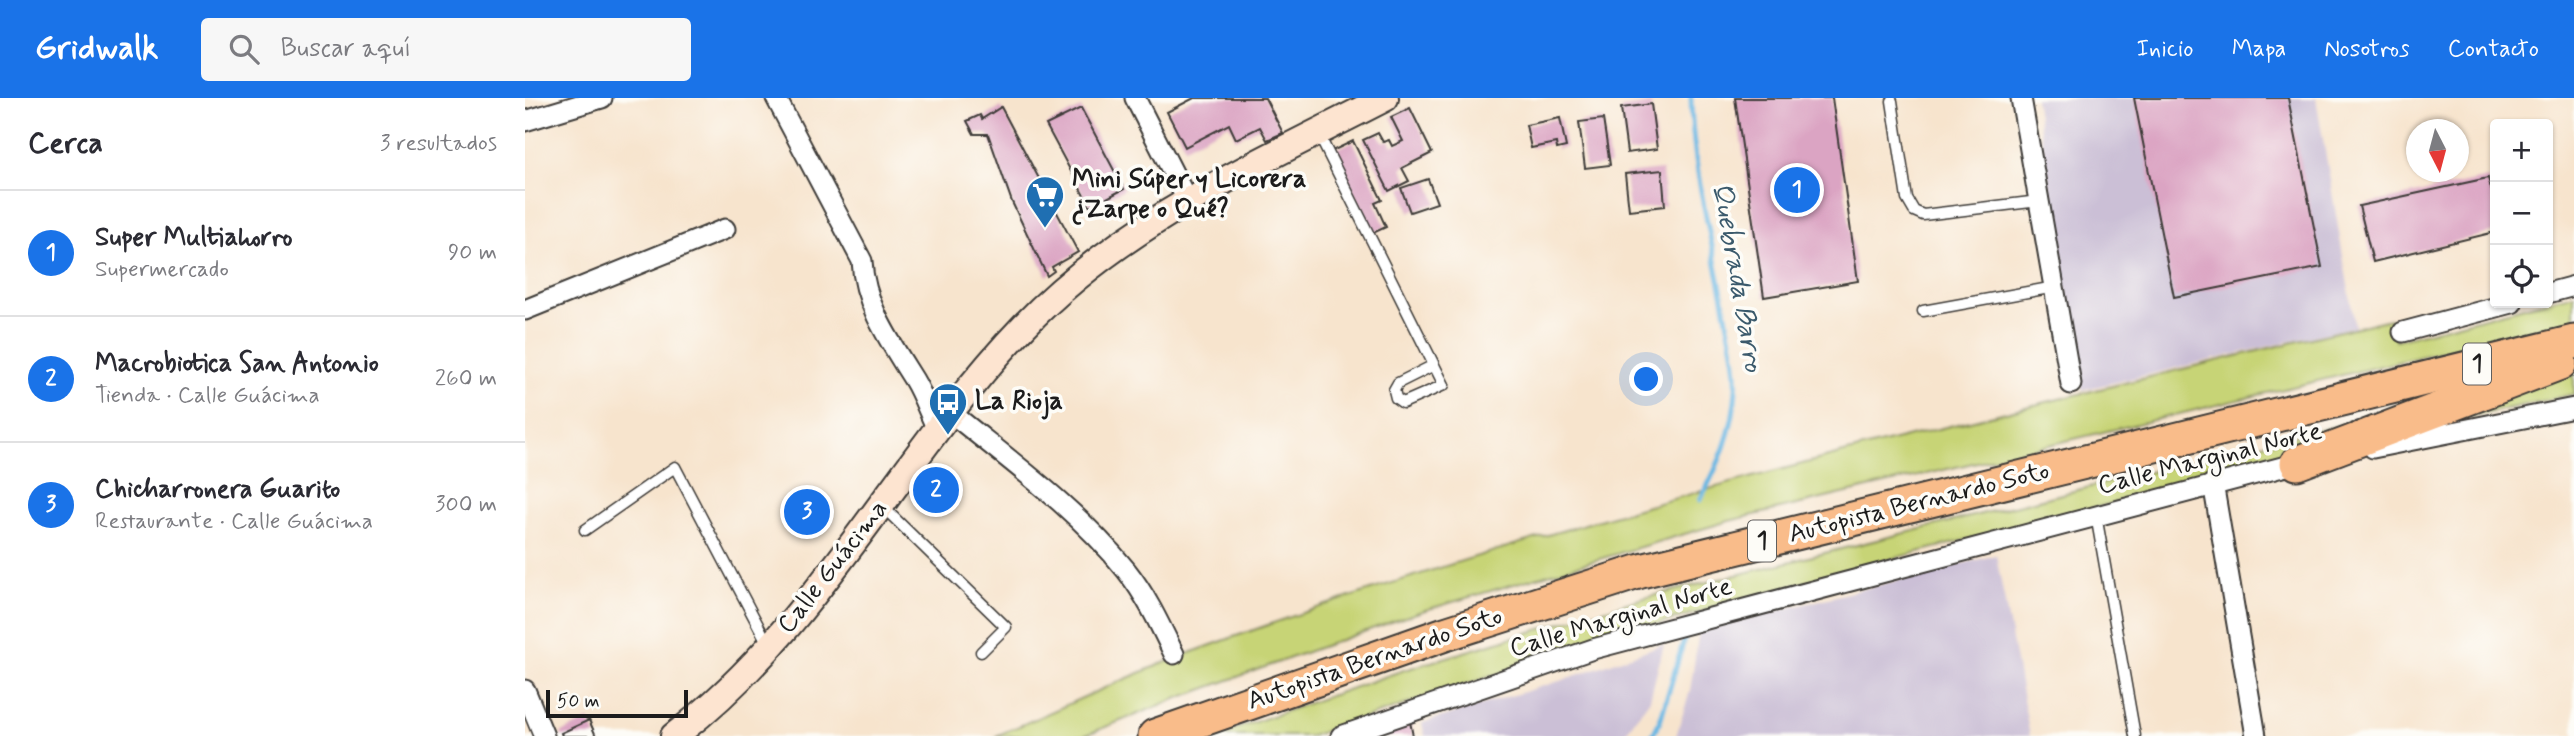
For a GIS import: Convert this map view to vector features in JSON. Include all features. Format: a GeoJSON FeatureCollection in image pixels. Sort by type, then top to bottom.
{"type":"FeatureCollection","features":[{"type":"Feature","properties":{"kind":"highway","name":"Autopista Bernardo Soto"},"geometry":{"type":"LineString","coordinates":[[1155,736],[1445,634],[1641,571],[2574,342]]}},
{"type":"Feature","properties":{"kind":"highway"},"geometry":{"type":"LineString","coordinates":[[2297,463],[2574,357]]}},
{"type":"Feature","properties":{"kind":"main road","name":"Calle Guácima"},"geometry":{"type":"LineString","coordinates":[[674,736],[736,684],[770,647],[822,586],[938,427],[1024,326],[1054,298],[1133,234],[1385,98]]}},
{"type":"Feature","properties":{"kind":"street"},"geometry":{"type":"LineString","coordinates":[[525,121],[601,98]]}},
{"type":"Feature","properties":{"kind":"street"},"geometry":{"type":"LineString","coordinates":[[776,98],[862,261],[863,286],[897,358],[905,386],[938,427],[1072,513],[1126,570],[1150,605],[1174,654]]}},
{"type":"Feature","properties":{"kind":"street"},"geometry":{"type":"LineString","coordinates":[[2021,98],[2071,384]]}},
{"type":"Feature","properties":{"kind":"street"},"geometry":{"type":"LineString","coordinates":[[1138,100],[1188,202]]}},
{"type":"Feature","properties":{"kind":"street"},"geometry":{"type":"LineString","coordinates":[[525,310],[725,229]]}},
{"type":"Feature","properties":{"kind":"street"},"geometry":{"type":"LineString","coordinates":[[2553,292],[2574,286]]}},
{"type":"Feature","properties":{"kind":"street"},"geometry":{"type":"LineString","coordinates":[[2403,332],[2493,308]]}},
{"type":"Feature","properties":{"kind":"street","name":"Calle Marginal Norte"},"geometry":{"type":"LineString","coordinates":[[1341,736],[1593,649],[2096,514],[2297,463],[2574,408]]}},
{"type":"Feature","properties":{"kind":"street"},"geometry":{"type":"LineString","coordinates":[[2213,483],[2256,736]]}},
{"type":"Feature","properties":{"kind":"street"},"geometry":{"type":"LineString","coordinates":[[525,690],[544,736]]}},
{"type":"Feature","properties":{"kind":"lane"},"geometry":{"type":"LineString","coordinates":[[1892,101],[1907,199],[1914,211],[1923,215],[2039,201]]}},
{"type":"Feature","properties":{"kind":"lane"},"geometry":{"type":"LineString","coordinates":[[1318,133],[1434,365],[1444,385],[1412,400],[1403,402],[1397,398],[1394,390],[1398,383],[1434,365]]}},
{"type":"Feature","properties":{"kind":"lane"},"geometry":{"type":"LineString","coordinates":[[1923,311],[2055,287]]}},
{"type":"Feature","properties":{"kind":"lane"},"geometry":{"type":"LineString","coordinates":[[585,530],[675,467],[770,647]]}},
{"type":"Feature","properties":{"kind":"lane"},"geometry":{"type":"LineString","coordinates":[[882,506],[1006,627],[981,652]]}},
{"type":"Feature","properties":{"kind":"lane"},"geometry":{"type":"LineString","coordinates":[[2096,514],[2135,736]]}},
{"type":"Feature","properties":{"kind":"shaded area"},"geometry":{"type":"Polygon","coordinates":[[[2035,98],[2316,98],[2355,326],[2082,390],[2035,98]]]}},
{"type":"Feature","properties":{"kind":"shaded area"},"geometry":{"type":"Polygon","coordinates":[[[1996,555],[2030,736],[1676,736],[1690,691],[1699,631],[1996,555]]]}},
{"type":"Feature","properties":{"kind":"shaded area"},"geometry":{"type":"Polygon","coordinates":[[[1664,644],[1650,699],[1623,736],[1425,736],[1422,723],[1563,680],[1664,644]]]}},
{"type":"Feature","properties":{"kind":"green space"},"geometry":{"type":"Polygon","coordinates":[[[2574,294],[2574,320],[1729,521],[1422,611],[1173,700],[1083,736],[996,736],[1184,655],[1481,555],[1631,511],[1933,430],[2390,319],[2396,340],[2520,308],[2553,308],[2553,299],[2574,294]]]}},
{"type":"Feature","properties":{"kind":"green space"},"geometry":{"type":"Polygon","coordinates":[[[2574,370],[2574,394],[2429,426],[2574,370]]]}},
{"type":"Feature","properties":{"kind":"green space"},"geometry":{"type":"Polygon","coordinates":[[[2431,402],[2295,457],[1867,565],[1600,640],[1311,736],[1215,736],[1401,671],[1640,599],[2431,402]]]}},
{"type":"Feature","properties":{"kind":"building"},"geometry":{"type":"Polygon","coordinates":[[[1194,98],[1265,98],[1283,133],[1267,140],[1260,127],[1236,139],[1229,124],[1185,147],[1167,112],[1194,98]]]}},
{"type":"Feature","properties":{"kind":"building"},"geometry":{"type":"Polygon","coordinates":[[[1735,98],[1832,98],[1858,281],[1764,297],[1735,98]]]}},
{"type":"Feature","properties":{"kind":"building"},"geometry":{"type":"Polygon","coordinates":[[[2134,98],[2288,98],[2322,267],[2174,297],[2134,98]]]}},
{"type":"Feature","properties":{"kind":"building"},"geometry":{"type":"Polygon","coordinates":[[[1651,104],[1657,149],[1627,153],[1621,108],[1651,104]]]}},
{"type":"Feature","properties":{"kind":"building"},"geometry":{"type":"Polygon","coordinates":[[[1001,107],[1078,252],[1052,267],[1054,271],[1047,276],[1012,202],[988,134],[974,134],[967,121],[980,115],[982,119],[1001,107]]]}},
{"type":"Feature","properties":{"kind":"building"},"geometry":{"type":"Polygon","coordinates":[[[1081,108],[1124,189],[1090,207],[1046,125],[1081,108]]]}},
{"type":"Feature","properties":{"kind":"building"},"geometry":{"type":"Polygon","coordinates":[[[1410,108],[1432,153],[1402,168],[1409,181],[1389,191],[1363,140],[1378,133],[1383,142],[1389,140],[1392,146],[1403,141],[1391,117],[1410,108]]]}},
{"type":"Feature","properties":{"kind":"building"},"geometry":{"type":"Polygon","coordinates":[[[1560,118],[1566,147],[1557,149],[1556,143],[1531,148],[1526,125],[1560,118]]]}},
{"type":"Feature","properties":{"kind":"building"},"geometry":{"type":"Polygon","coordinates":[[[1603,119],[1610,165],[1585,168],[1579,122],[1603,119]]]}},
{"type":"Feature","properties":{"kind":"building"},"geometry":{"type":"Polygon","coordinates":[[[1353,141],[1382,200],[1375,203],[1386,227],[1373,233],[1332,151],[1353,141]]]}},
{"type":"Feature","properties":{"kind":"building"},"geometry":{"type":"Polygon","coordinates":[[[1662,170],[1665,206],[1629,210],[1625,174],[1662,170]]]}},
{"type":"Feature","properties":{"kind":"building"},"geometry":{"type":"Polygon","coordinates":[[[2488,178],[2490,233],[2373,262],[2359,206],[2488,178]]]}},
{"type":"Feature","properties":{"kind":"building"},"geometry":{"type":"Polygon","coordinates":[[[1428,179],[1437,203],[1410,212],[1401,188],[1428,179]]]}},
{"type":"Feature","properties":{"kind":"building"},"geometry":{"type":"Polygon","coordinates":[[[926,468],[960,490],[945,512],[911,490],[926,468]]]}},
{"type":"Feature","properties":{"kind":"building"},"geometry":{"type":"Polygon","coordinates":[[[1409,717],[1413,736],[1361,736],[1409,717]]]}},
{"type":"Feature","properties":{"kind":"building"},"geometry":{"type":"Polygon","coordinates":[[[589,720],[596,736],[562,736],[561,733],[589,720]]]}},
{"type":"Feature","properties":{"kind":"waterway","name":"Quebrada Barro"},"geometry":{"type":"LineString","coordinates":[[1691,98],[1699,178],[1736,370],[1735,404],[1729,433],[1700,500]]}},
{"type":"Feature","properties":{"kind":"waterway","name":"Quebrada Barro"},"geometry":{"type":"LineString","coordinates":[[1652,736],[1660,721],[1687,630]]}},
{"type":"Feature","properties":{"kind":"place","name":"Super Multiahorro"},"geometry":{"type":"Point","coordinates":[1797,190]}},
{"type":"Feature","properties":{"kind":"place","name":"Mini Súper y Licorera ¿Zarpe o Qué?"},"geometry":{"type":"Point","coordinates":[1045,229]}},
{"type":"Feature","properties":{"kind":"place","name":"La Rioja"},"geometry":{"type":"Point","coordinates":[948,436]}},
{"type":"Feature","properties":{"kind":"place","name":"Macrobiotica San Antonio"},"geometry":{"type":"Point","coordinates":[936,490]}},
{"type":"Feature","properties":{"kind":"place","name":"Chicharronera Guarito"},"geometry":{"type":"Point","coordinates":[807,512]}}]}
